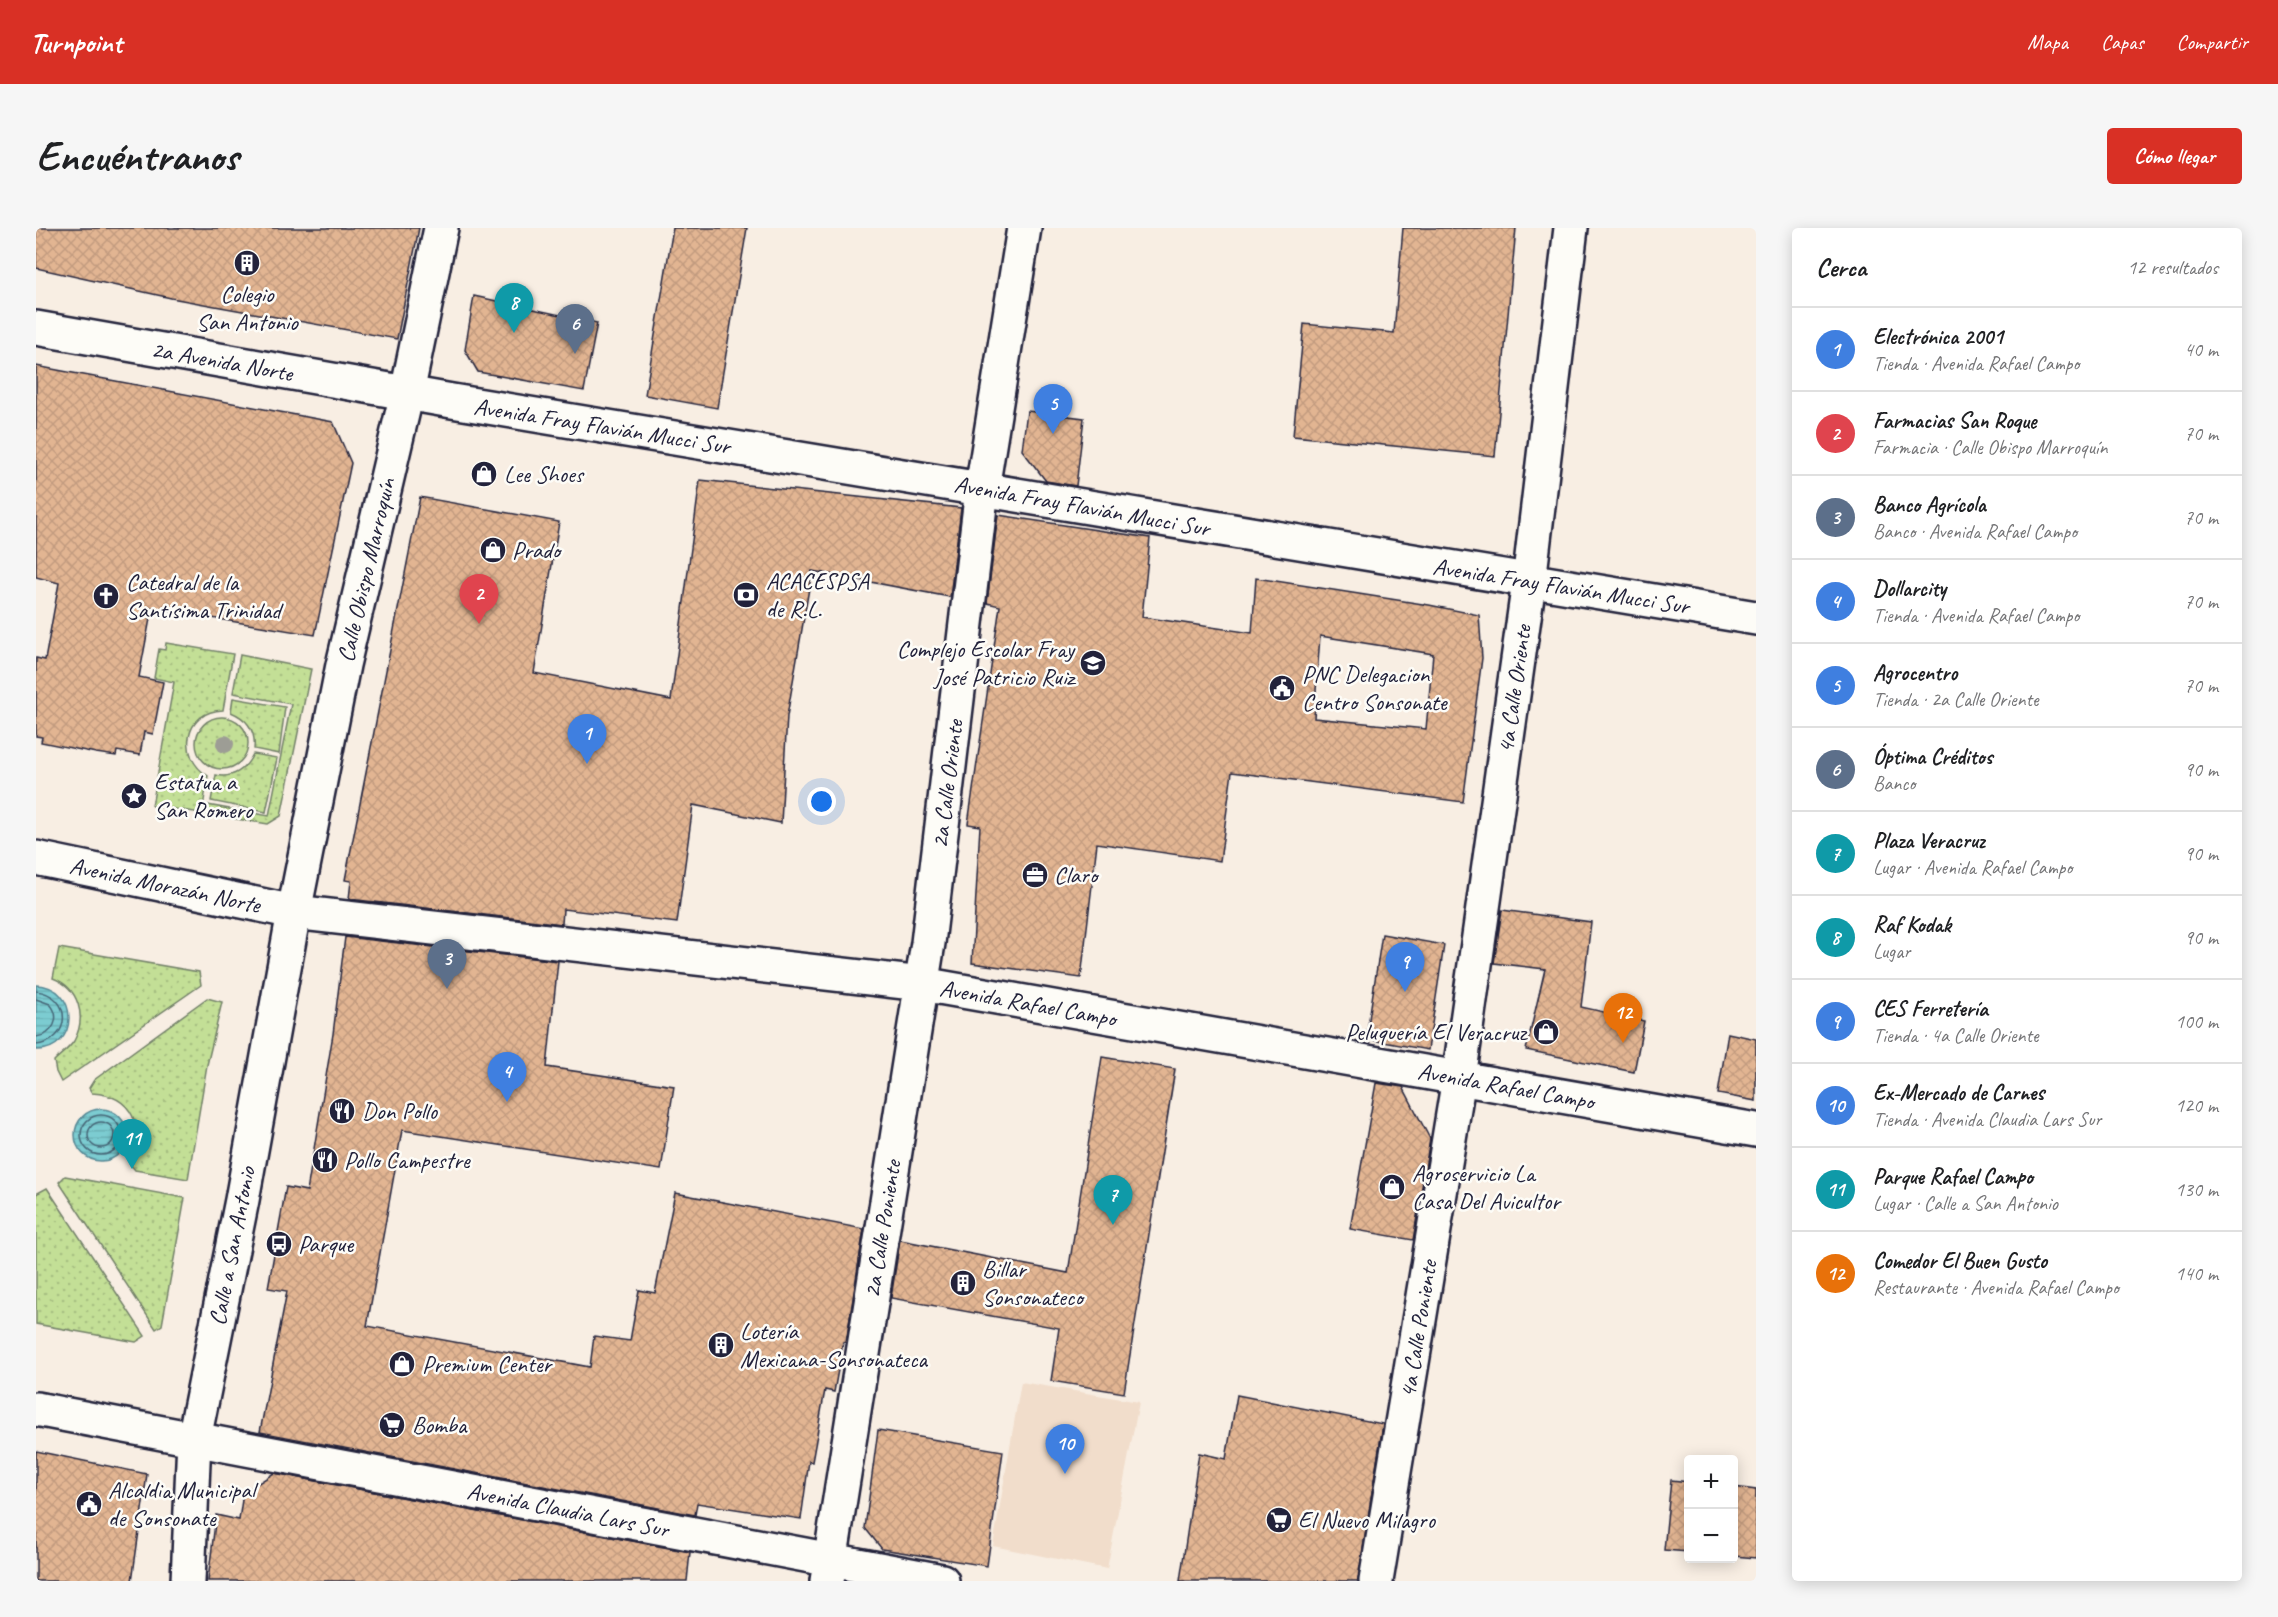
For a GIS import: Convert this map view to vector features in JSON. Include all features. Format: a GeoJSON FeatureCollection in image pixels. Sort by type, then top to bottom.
{"type":"FeatureCollection","features":[{"type":"Feature","properties":{"kind":"street","name":"Calle Obispo Marroquín"},"geometry":{"type":"LineString","coordinates":[[294,912],[343,665],[407,393],[441,228]]}},
{"type":"Feature","properties":{"kind":"street","name":"2a Calle Oriente"},"geometry":{"type":"LineString","coordinates":[[922,984],[982,489],[1024,228]]}},
{"type":"Feature","properties":{"kind":"street","name":"4a Calle Oriente"},"geometry":{"type":"LineString","coordinates":[[1459,1078],[1529,582],[1571,228]]}},
{"type":"Feature","properties":{"kind":"street","name":"2a Avenida Norte"},"geometry":{"type":"LineString","coordinates":[[36,328],[407,393]]}},
{"type":"Feature","properties":{"kind":"street","name":"Avenida Fray Flavián Mucci Sur"},"geometry":{"type":"LineString","coordinates":[[407,393],[1529,582],[1756,618]]}},
{"type":"Feature","properties":{"kind":"street","name":"Avenida Morazán Norte"},"geometry":{"type":"LineString","coordinates":[[36,858],[294,912]]}},
{"type":"Feature","properties":{"kind":"street","name":"Avenida Rafael Campo"},"geometry":{"type":"LineString","coordinates":[[294,912],[922,984],[1756,1130]]}},
{"type":"Feature","properties":{"kind":"street","name":"Calle a San Antonio"},"geometry":{"type":"LineString","coordinates":[[188,1581],[194,1439],[242,1200],[294,912]]}},
{"type":"Feature","properties":{"kind":"street","name":"2a Calle Poniente"},"geometry":{"type":"LineString","coordinates":[[829,1570],[922,984]]}},
{"type":"Feature","properties":{"kind":"street","name":"4a Calle Poniente"},"geometry":{"type":"LineString","coordinates":[[1376,1581],[1459,1078]]}},
{"type":"Feature","properties":{"kind":"street","name":"Avenida Claudia Lars Sur"},"geometry":{"type":"LineString","coordinates":[[36,1409],[194,1439],[829,1570],[942,1581]]}},
{"type":"Feature","properties":{"kind":"shaded area"},"geometry":{"type":"Polygon","coordinates":[[[1021,1382],[1139,1402],[1107,1569],[993,1546],[1021,1382]]]}},
{"type":"Feature","properties":{"kind":"green space"},"geometry":{"type":"Polygon","coordinates":[[[166,643],[233,654],[223,710],[210,712],[200,718],[193,726],[189,736],[192,758],[198,768],[208,776],[202,813],[152,806],[174,682],[154,678],[159,649],[165,650],[166,643]]]}},
{"type":"Feature","properties":{"kind":"green space"},"geometry":{"type":"Polygon","coordinates":[[[240,655],[311,669],[281,816],[268,824],[206,814],[207,805],[269,816],[291,704],[233,693],[240,655]]]}},
{"type":"Feature","properties":{"kind":"green space"},"geometry":{"type":"Polygon","coordinates":[[[233,698],[285,707],[279,754],[254,749],[254,737],[250,726],[231,712],[233,698]]]}},
{"type":"Feature","properties":{"kind":"green space"},"geometry":{"type":"Polygon","coordinates":[[[222,717],[232,719],[240,725],[246,733],[248,743],[246,753],[240,761],[232,767],[222,769],[212,767],[204,761],[198,753],[196,743],[198,733],[204,725],[212,719],[222,717]]]}},
{"type":"Feature","properties":{"kind":"green space"},"geometry":{"type":"Polygon","coordinates":[[[253,754],[277,758],[266,812],[211,801],[216,775],[228,776],[238,772],[253,754]]]}},
{"type":"Feature","properties":{"kind":"green space"},"geometry":{"type":"Polygon","coordinates":[[[59,948],[199,972],[201,985],[61,1082],[54,1061],[74,1041],[78,1032],[80,1013],[78,1004],[69,989],[53,978],[59,948]]]}},
{"type":"Feature","properties":{"kind":"green space"},"geometry":{"type":"Polygon","coordinates":[[[207,998],[222,1002],[207,1065],[188,1179],[135,1170],[130,1164],[136,1139],[133,1116],[118,1100],[107,1095],[92,1093],[89,1088],[94,1080],[207,998]]]}},
{"type":"Feature","properties":{"kind":"green space"},"geometry":{"type":"Polygon","coordinates":[[[65,1176],[185,1198],[162,1325],[156,1329],[59,1182],[65,1176]]]}},
{"type":"Feature","properties":{"kind":"green space"},"geometry":{"type":"Polygon","coordinates":[[[47,1188],[145,1336],[136,1342],[36,1324],[36,1194],[47,1188]]]}},
{"type":"Feature","properties":{"kind":"water"},"geometry":{"type":"Polygon","coordinates":[[[36,985],[51,988],[61,996],[67,1006],[69,1018],[67,1030],[60,1040],[50,1048],[36,1050],[36,985]]]}},
{"type":"Feature","properties":{"kind":"water"},"geometry":{"type":"Polygon","coordinates":[[[96,1109],[106,1109],[115,1113],[123,1121],[127,1135],[123,1149],[115,1157],[106,1161],[96,1161],[87,1157],[79,1149],[75,1140],[75,1130],[79,1121],[87,1113],[96,1109]]]}},
{"type":"Feature","properties":{"kind":"building"},"geometry":{"type":"Polygon","coordinates":[[[36,228],[419,228],[397,339],[171,298],[36,268],[36,228]]]}},
{"type":"Feature","properties":{"kind":"building"},"geometry":{"type":"Polygon","coordinates":[[[673,228],[747,228],[717,408],[645,395],[673,228]]]}},
{"type":"Feature","properties":{"kind":"building"},"geometry":{"type":"Polygon","coordinates":[[[1403,228],[1516,228],[1495,456],[1293,436],[1304,324],[1394,333],[1403,228]]]}},
{"type":"Feature","properties":{"kind":"building"},"geometry":{"type":"Polygon","coordinates":[[[474,296],[597,323],[584,391],[478,372],[465,350],[474,296]]]}},
{"type":"Feature","properties":{"kind":"building"},"geometry":{"type":"Polygon","coordinates":[[[36,366],[333,422],[351,463],[315,635],[152,608],[139,677],[163,682],[153,734],[144,732],[140,755],[117,751],[116,756],[96,753],[41,742],[42,737],[36,736],[36,658],[45,660],[59,583],[36,577],[36,366]]]}},
{"type":"Feature","properties":{"kind":"building"},"geometry":{"type":"Polygon","coordinates":[[[1027,411],[1084,418],[1076,486],[1046,481],[1022,450],[1027,411]]]}},
{"type":"Feature","properties":{"kind":"building"},"geometry":{"type":"Polygon","coordinates":[[[700,480],[961,508],[950,597],[812,571],[787,716],[781,823],[693,805],[677,923],[563,909],[562,924],[349,899],[351,881],[345,880],[420,497],[559,522],[534,673],[671,700],[700,480]]]}},
{"type":"Feature","properties":{"kind":"building"},"geometry":{"type":"Polygon","coordinates":[[[998,515],[1150,538],[1142,617],[1252,633],[1256,578],[1479,615],[1482,658],[1463,802],[1232,772],[1220,861],[1097,843],[1081,978],[972,963],[980,826],[968,824],[1000,606],[987,603],[998,515]],[[1320,636],[1314,718],[1426,729],[1433,654],[1320,636]]]}},
{"type":"Feature","properties":{"kind":"building"},"geometry":{"type":"Polygon","coordinates":[[[1502,910],[1591,922],[1581,1007],[1644,1021],[1634,1072],[1526,1050],[1545,969],[1494,963],[1502,910]]]}},
{"type":"Feature","properties":{"kind":"building"},"geometry":{"type":"Polygon","coordinates":[[[1382,934],[1444,945],[1428,1050],[1366,1039],[1382,934]]]}},
{"type":"Feature","properties":{"kind":"building"},"geometry":{"type":"Polygon","coordinates":[[[345,937],[558,961],[547,1067],[674,1086],[661,1170],[402,1130],[367,1326],[590,1367],[594,1336],[630,1341],[639,1290],[655,1293],[675,1193],[864,1229],[846,1343],[843,1342],[834,1392],[825,1390],[812,1462],[809,1461],[801,1519],[697,1503],[695,1515],[260,1432],[287,1291],[268,1288],[286,1187],[307,1191],[333,1034],[345,937]]]}},
{"type":"Feature","properties":{"kind":"building"},"geometry":{"type":"Polygon","coordinates":[[[1728,1033],[1756,1039],[1756,1101],[1718,1094],[1728,1033]]]}},
{"type":"Feature","properties":{"kind":"building"},"geometry":{"type":"Polygon","coordinates":[[[1102,1057],[1175,1069],[1124,1393],[1051,1381],[1059,1328],[891,1298],[900,1240],[1068,1273],[1102,1057]]]}},
{"type":"Feature","properties":{"kind":"building","name":"Agroservicio La Casa Del Avicultor"},"geometry":{"type":"Polygon","coordinates":[[[1376,1083],[1403,1087],[1430,1139],[1413,1240],[1350,1229],[1376,1083]]]}},
{"type":"Feature","properties":{"kind":"building","name":"El Nuevo Milagro"},"geometry":{"type":"Polygon","coordinates":[[[1237,1395],[1383,1424],[1358,1581],[1180,1581],[1199,1453],[1226,1459],[1237,1395]]]}},
{"type":"Feature","properties":{"kind":"building"},"geometry":{"type":"Polygon","coordinates":[[[878,1430],[1003,1451],[987,1566],[882,1549],[865,1528],[878,1430]]]}},
{"type":"Feature","properties":{"kind":"building","name":"Alcaldia Municipal de Sonsonate"},"geometry":{"type":"Polygon","coordinates":[[[36,1451],[147,1474],[132,1581],[36,1581],[36,1451]]]}},
{"type":"Feature","properties":{"kind":"building"},"geometry":{"type":"Polygon","coordinates":[[[274,1473],[690,1552],[687,1581],[208,1581],[216,1515],[239,1520],[243,1493],[274,1473]]]}},
{"type":"Feature","properties":{"kind":"building"},"geometry":{"type":"Polygon","coordinates":[[[1671,1480],[1684,1481],[1684,1552],[1664,1550],[1671,1480]]]}},
{"type":"Feature","properties":{"kind":"building"},"geometry":{"type":"Polygon","coordinates":[[[1738,1488],[1756,1490],[1756,1558],[1738,1556],[1738,1488]]]}},
{"type":"Feature","properties":{"kind":"place","name":"Colegio San Antonio"},"geometry":{"type":"Point","coordinates":[247,263]}},
{"type":"Feature","properties":{"kind":"place","name":"Raf Kodak"},"geometry":{"type":"Point","coordinates":[514,333]}},
{"type":"Feature","properties":{"kind":"place","name":"Óptima Créditos"},"geometry":{"type":"Point","coordinates":[575,354]}},
{"type":"Feature","properties":{"kind":"place","name":"Agrocentro"},"geometry":{"type":"Point","coordinates":[1053,434]}},
{"type":"Feature","properties":{"kind":"place","name":"Lee Shoes"},"geometry":{"type":"Point","coordinates":[484,474]}},
{"type":"Feature","properties":{"kind":"place","name":"Prado"},"geometry":{"type":"Point","coordinates":[493,550]}},
{"type":"Feature","properties":{"kind":"place","name":"ACACESPSA de R.L."},"geometry":{"type":"Point","coordinates":[746,595]}},
{"type":"Feature","properties":{"kind":"place","name":"Catedral de la Santísima Trinidad"},"geometry":{"type":"Point","coordinates":[106,596]}},
{"type":"Feature","properties":{"kind":"place","name":"Farmacias San Roque"},"geometry":{"type":"Point","coordinates":[479,624]}},
{"type":"Feature","properties":{"kind":"place","name":"Complejo Escolar Fray José Patricio Ruiz"},"geometry":{"type":"Point","coordinates":[1093,663]}},
{"type":"Feature","properties":{"kind":"place","name":"PNC Delegacion Centro Sonsonate"},"geometry":{"type":"Point","coordinates":[1282,688]}},
{"type":"Feature","properties":{"kind":"place","name":"Electrónica 2001"},"geometry":{"type":"Point","coordinates":[587,764]}},
{"type":"Feature","properties":{"kind":"place","name":"Estatua a San Romero"},"geometry":{"type":"Point","coordinates":[134,796]}},
{"type":"Feature","properties":{"kind":"place","name":"Claro"},"geometry":{"type":"Point","coordinates":[1035,875]}},
{"type":"Feature","properties":{"kind":"place","name":"Banco Agrícola"},"geometry":{"type":"Point","coordinates":[447,989]}},
{"type":"Feature","properties":{"kind":"place","name":"CES Ferretería"},"geometry":{"type":"Point","coordinates":[1405,992]}},
{"type":"Feature","properties":{"kind":"place","name":"Peluquería El Veracruz"},"geometry":{"type":"Point","coordinates":[1546,1032]}},
{"type":"Feature","properties":{"kind":"place","name":"Comedor El Buen Gusto"},"geometry":{"type":"Point","coordinates":[1623,1043]}},
{"type":"Feature","properties":{"kind":"place","name":"Dollarcity"},"geometry":{"type":"Point","coordinates":[507,1102]}},
{"type":"Feature","properties":{"kind":"place","name":"Don Pollo"},"geometry":{"type":"Point","coordinates":[342,1111]}},
{"type":"Feature","properties":{"kind":"place","name":"Pollo Campestre"},"geometry":{"type":"Point","coordinates":[325,1160]}},
{"type":"Feature","properties":{"kind":"place","name":"Parque Rafael Campo"},"geometry":{"type":"Point","coordinates":[132,1169]}},
{"type":"Feature","properties":{"kind":"place","name":"Agroservicio La Casa Del Avicultor"},"geometry":{"type":"Point","coordinates":[1392,1187]}},
{"type":"Feature","properties":{"kind":"place","name":"Plaza Veracruz"},"geometry":{"type":"Point","coordinates":[1113,1225]}},
{"type":"Feature","properties":{"kind":"place","name":"Parque"},"geometry":{"type":"Point","coordinates":[279,1244]}},
{"type":"Feature","properties":{"kind":"place","name":"Billar Sonsonateco"},"geometry":{"type":"Point","coordinates":[963,1283]}},
{"type":"Feature","properties":{"kind":"place","name":"Lotería Mexicana-Sonsonateca"},"geometry":{"type":"Point","coordinates":[721,1345]}},
{"type":"Feature","properties":{"kind":"place","name":"Premium Center"},"geometry":{"type":"Point","coordinates":[402,1364]}},
{"type":"Feature","properties":{"kind":"place","name":"Bomba"},"geometry":{"type":"Point","coordinates":[392,1425]}},
{"type":"Feature","properties":{"kind":"place","name":"Ex-Mercado de Carnes"},"geometry":{"type":"Point","coordinates":[1065,1474]}},
{"type":"Feature","properties":{"kind":"place","name":"Alcaldia Municipal de Sonsonate"},"geometry":{"type":"Point","coordinates":[89,1504]}},
{"type":"Feature","properties":{"kind":"place","name":"El Nuevo Milagro"},"geometry":{"type":"Point","coordinates":[1279,1520]}}]}
